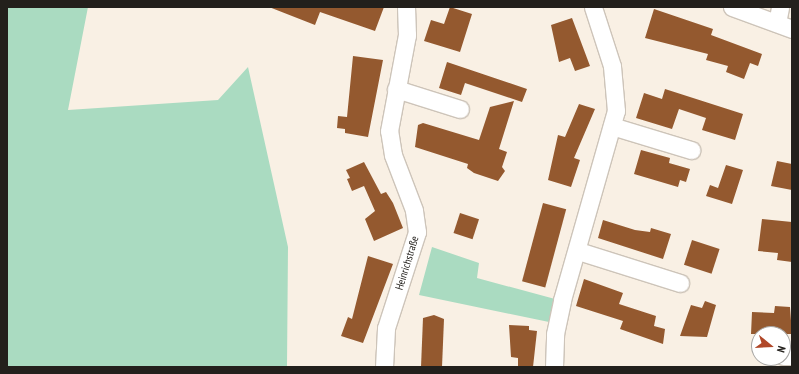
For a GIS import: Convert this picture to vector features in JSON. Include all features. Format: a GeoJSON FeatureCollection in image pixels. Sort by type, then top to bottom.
{"type":"FeatureCollection","features":[{"type":"Feature","properties":{"kind":"street","name":"Heinrichstraße"},"geometry":{"type":"LineString","coordinates":[[384,367],[386,328],[417,232],[414,210],[390,143],[396,90],[407,35],[406,7]]}},
{"type":"Feature","properties":{"kind":"street"},"geometry":{"type":"LineString","coordinates":[[554,367],[555,334],[612,126],[615,83],[593,7]]}},
{"type":"Feature","properties":{"kind":"street"},"geometry":{"type":"LineString","coordinates":[[732,7],[783,20]]}},
{"type":"Feature","properties":{"kind":"street"},"geometry":{"type":"LineString","coordinates":[[396,90],[460,110]]}},
{"type":"Feature","properties":{"kind":"street"},"geometry":{"type":"LineString","coordinates":[[612,126],[691,150]]}},
{"type":"Feature","properties":{"kind":"street"},"geometry":{"type":"LineString","coordinates":[[578,251],[680,283]]}},
{"type":"Feature","properties":{"kind":"green space"},"geometry":{"type":"Polygon","coordinates":[[[7,7],[88,7],[68,110],[218,100],[248,67],[288,247],[287,367],[7,367],[7,7]]]}},
{"type":"Feature","properties":{"kind":"green space"},"geometry":{"type":"Polygon","coordinates":[[[432,247],[479,263],[477,278],[555,299],[549,322],[419,295],[432,247]]]}},
{"type":"Feature","properties":{"kind":"building"},"geometry":{"type":"Polygon","coordinates":[[[269,7],[384,7],[375,31],[320,12],[315,25],[269,7]]]}},
{"type":"Feature","properties":{"kind":"building"},"geometry":{"type":"Polygon","coordinates":[[[450,7],[472,14],[460,52],[424,41],[431,20],[444,24],[450,7]]]}},
{"type":"Feature","properties":{"kind":"building"},"geometry":{"type":"Polygon","coordinates":[[[654,9],[713,29],[711,35],[762,54],[758,66],[750,63],[744,79],[726,72],[728,66],[706,60],[708,54],[645,38],[654,9]]]}},
{"type":"Feature","properties":{"kind":"building"},"geometry":{"type":"Polygon","coordinates":[[[572,18],[590,66],[575,71],[570,58],[559,62],[551,25],[572,18]]]}},
{"type":"Feature","properties":{"kind":"building"},"geometry":{"type":"Polygon","coordinates":[[[353,56],[383,60],[368,137],[345,133],[345,129],[337,128],[338,116],[347,117],[353,56]]]}},
{"type":"Feature","properties":{"kind":"building"},"geometry":{"type":"Polygon","coordinates":[[[447,62],[527,89],[522,102],[465,83],[461,95],[439,88],[447,62]]]}},
{"type":"Feature","properties":{"kind":"building"},"geometry":{"type":"Polygon","coordinates":[[[665,89],[743,114],[735,140],[702,130],[706,118],[679,109],[672,129],[636,118],[644,93],[662,99],[665,89]]]}},
{"type":"Feature","properties":{"kind":"building"},"geometry":{"type":"Polygon","coordinates":[[[514,101],[499,149],[507,152],[502,167],[505,171],[498,181],[474,173],[467,168],[468,164],[415,147],[418,125],[423,123],[479,140],[490,107],[514,101]]]}},
{"type":"Feature","properties":{"kind":"building"},"geometry":{"type":"Polygon","coordinates":[[[579,104],[595,109],[574,158],[580,160],[571,187],[548,180],[558,135],[565,137],[579,104]]]}},
{"type":"Feature","properties":{"kind":"building"},"geometry":{"type":"Polygon","coordinates":[[[641,150],[670,158],[669,163],[690,169],[686,182],[680,180],[678,187],[634,174],[641,150]]]}},
{"type":"Feature","properties":{"kind":"building"},"geometry":{"type":"Polygon","coordinates":[[[777,161],[792,164],[792,190],[771,186],[777,161]]]}},
{"type":"Feature","properties":{"kind":"building"},"geometry":{"type":"Polygon","coordinates":[[[364,162],[381,194],[386,192],[393,203],[403,228],[374,241],[365,219],[375,211],[364,186],[352,191],[347,179],[350,178],[346,170],[364,162]]]}},
{"type":"Feature","properties":{"kind":"building"},"geometry":{"type":"Polygon","coordinates":[[[726,165],[743,170],[732,204],[706,196],[710,185],[718,188],[726,165]]]}},
{"type":"Feature","properties":{"kind":"building"},"geometry":{"type":"Polygon","coordinates":[[[543,203],[566,209],[545,287],[522,281],[543,203]]]}},
{"type":"Feature","properties":{"kind":"building"},"geometry":{"type":"Polygon","coordinates":[[[460,213],[479,219],[473,239],[454,233],[460,213]]]}},
{"type":"Feature","properties":{"kind":"building"},"geometry":{"type":"Polygon","coordinates":[[[762,219],[792,222],[792,262],[777,260],[778,253],[758,251],[762,219]]]}},
{"type":"Feature","properties":{"kind":"building"},"geometry":{"type":"Polygon","coordinates":[[[603,220],[635,230],[650,232],[651,228],[671,234],[663,259],[598,238],[603,220]]]}},
{"type":"Feature","properties":{"kind":"building"},"geometry":{"type":"Polygon","coordinates":[[[692,240],[720,249],[712,274],[684,265],[692,240]]]}},
{"type":"Feature","properties":{"kind":"building"},"geometry":{"type":"Polygon","coordinates":[[[368,256],[393,264],[363,343],[341,336],[348,317],[352,319],[368,256]]]}},
{"type":"Feature","properties":{"kind":"building"},"geometry":{"type":"Polygon","coordinates":[[[584,279],[623,293],[619,304],[656,316],[654,326],[665,329],[663,344],[620,329],[623,321],[576,306],[584,279]]]}},
{"type":"Feature","properties":{"kind":"building"},"geometry":{"type":"Polygon","coordinates":[[[705,301],[716,305],[707,337],[680,336],[691,305],[702,308],[705,301]]]}},
{"type":"Feature","properties":{"kind":"building"},"geometry":{"type":"Polygon","coordinates":[[[775,306],[790,307],[792,334],[791,326],[751,326],[752,312],[774,313],[775,306]]]}},
{"type":"Feature","properties":{"kind":"building"},"geometry":{"type":"Polygon","coordinates":[[[434,315],[444,319],[442,367],[421,367],[423,318],[434,315]]]}},
{"type":"Feature","properties":{"kind":"building"},"geometry":{"type":"Polygon","coordinates":[[[509,325],[529,326],[529,330],[537,331],[533,367],[518,367],[518,358],[511,357],[509,325]]]}}]}
